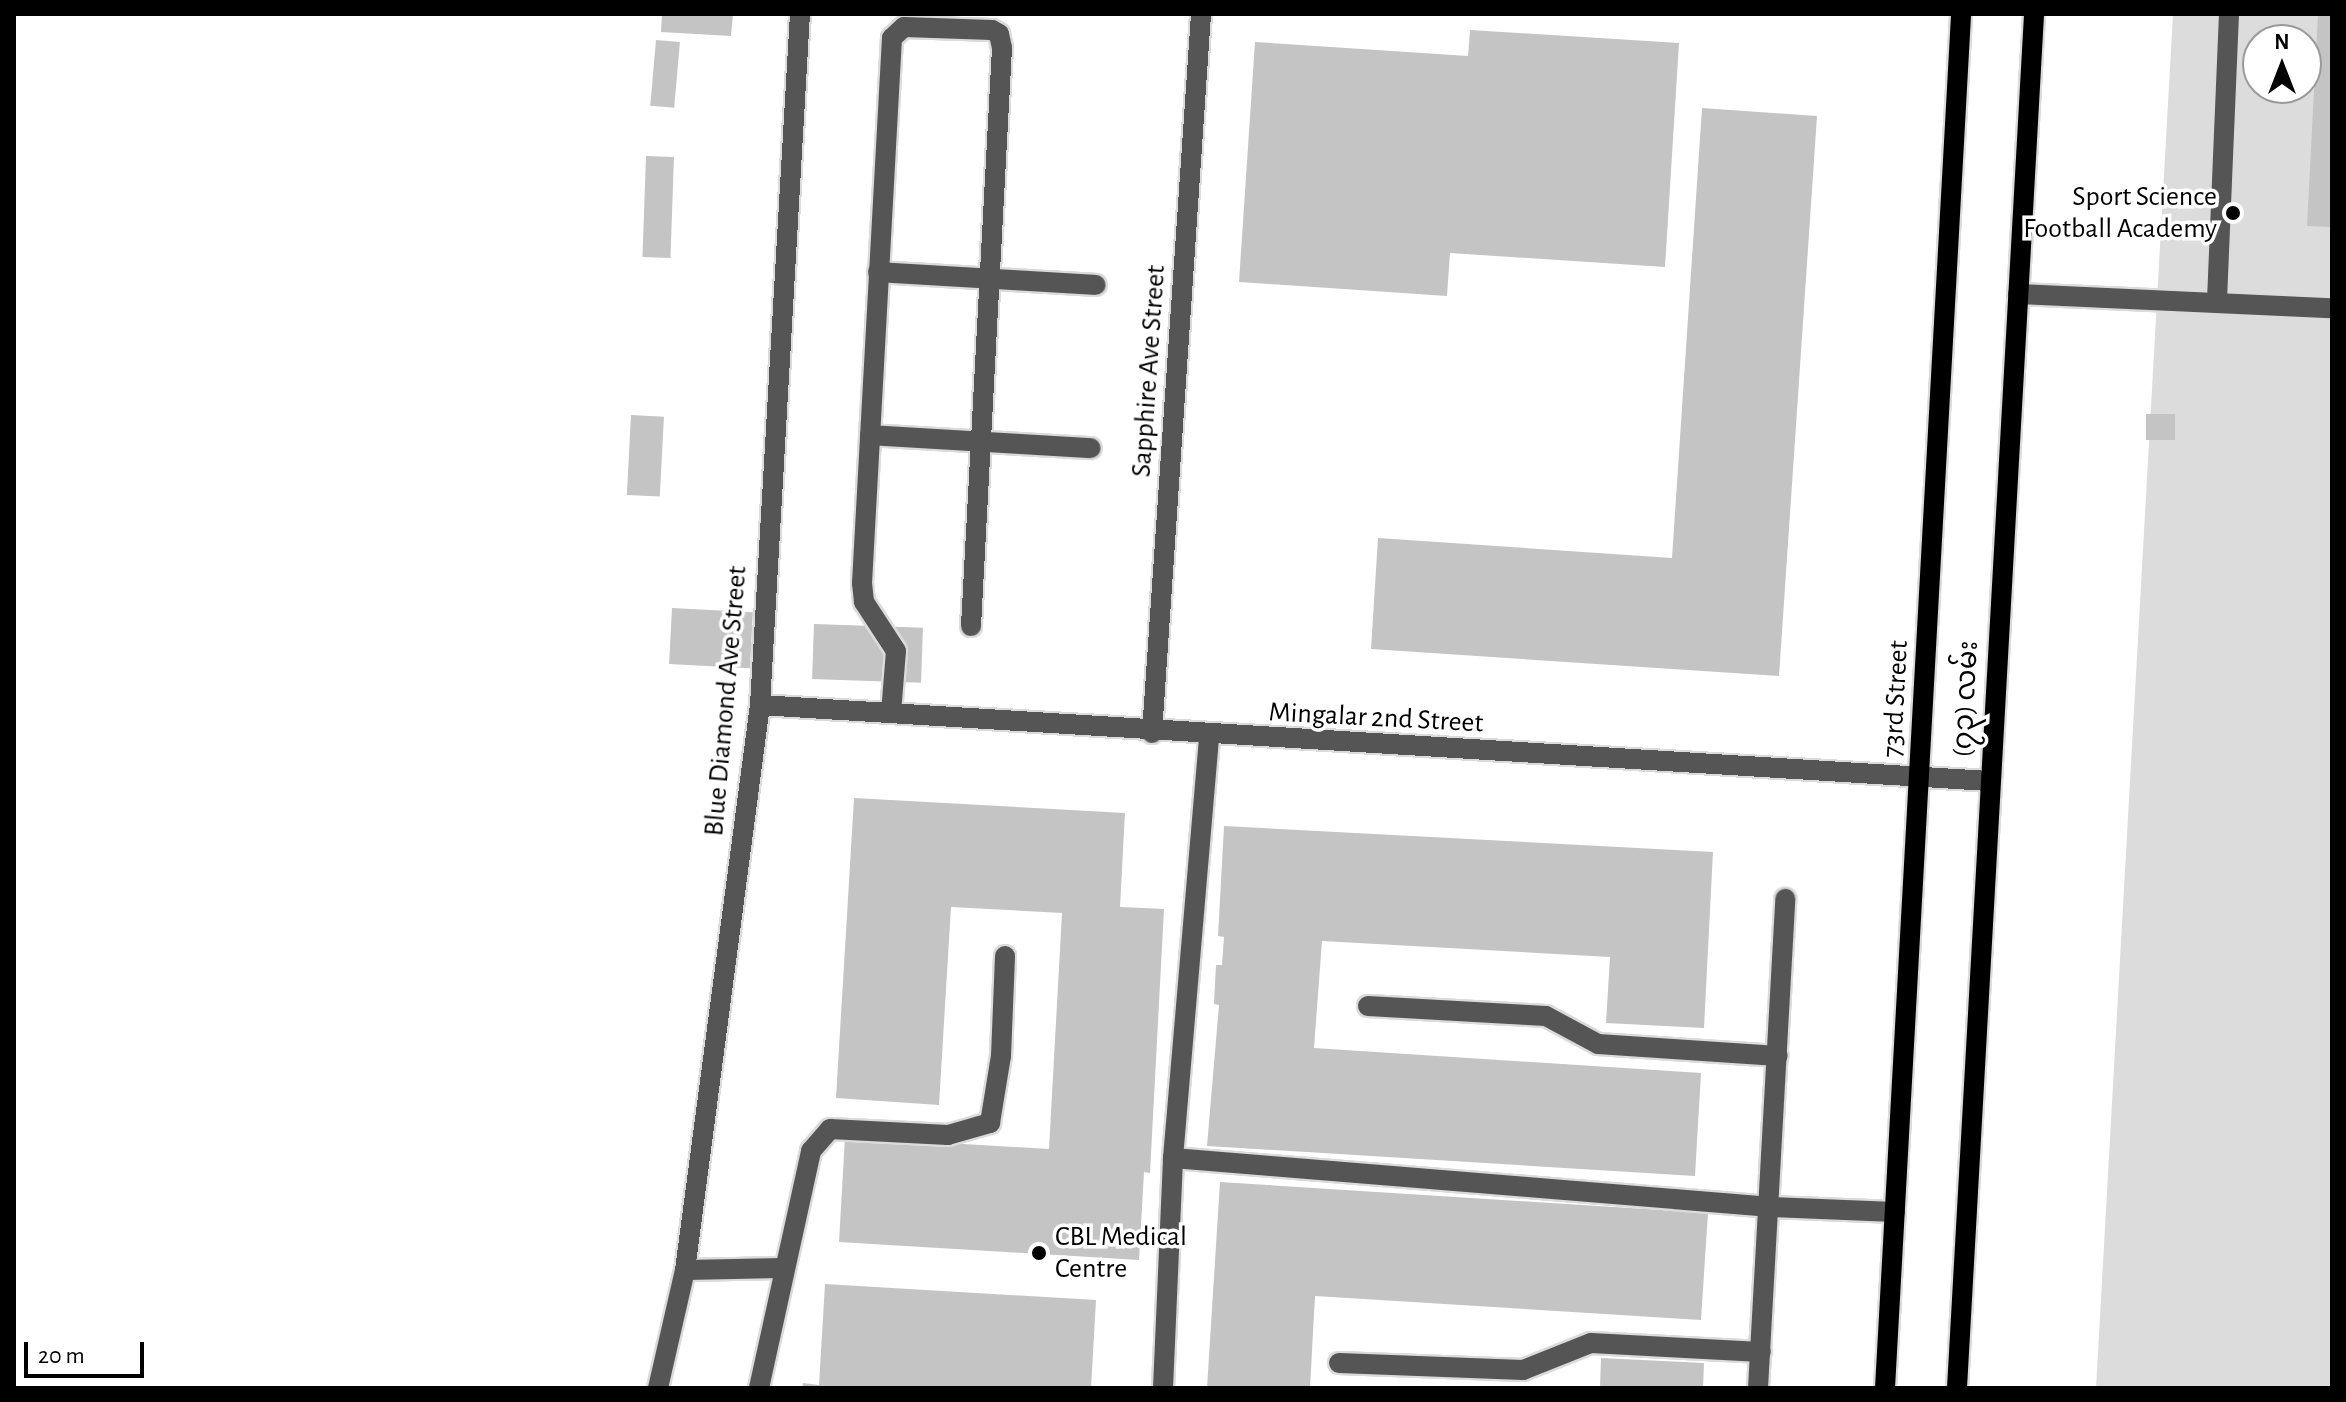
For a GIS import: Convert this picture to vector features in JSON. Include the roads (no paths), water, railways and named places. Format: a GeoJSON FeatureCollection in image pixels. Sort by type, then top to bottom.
{"type":"FeatureCollection","features":[{"type":"Feature","properties":{"kind":"main road","name":"73rd Street"},"geometry":{"type":"LineString","coordinates":[[1885,1388],[1961,14]]}},
{"type":"Feature","properties":{"kind":"main road","name":"(၇၃) လမ်း"},"geometry":{"type":"LineString","coordinates":[[1957,1388],[2034,14]]}},
{"type":"Feature","properties":{"kind":"street","name":"Blue Diamond Ave Street"},"geometry":{"type":"LineString","coordinates":[[658,1388],[685,1270],[760,705],[800,14]]}},
{"type":"Feature","properties":{"kind":"street","name":"Sapphire Ave Street"},"geometry":{"type":"LineString","coordinates":[[1152,733],[1201,14]]}},
{"type":"Feature","properties":{"kind":"street"},"geometry":{"type":"LineString","coordinates":[[2217,300],[2229,14]]}},
{"type":"Feature","properties":{"kind":"street"},"geometry":{"type":"LineString","coordinates":[[891,713],[896,651],[864,602],[862,583],[894,33],[904,27],[992,30],[999,34],[1002,48],[971,626]]}},
{"type":"Feature","properties":{"kind":"street"},"geometry":{"type":"LineString","coordinates":[[878,272],[1096,285]]}},
{"type":"Feature","properties":{"kind":"street"},"geometry":{"type":"LineString","coordinates":[[2018,294],[2217,300],[2332,308]]}},
{"type":"Feature","properties":{"kind":"street"},"geometry":{"type":"LineString","coordinates":[[870,435],[1091,448]]}},
{"type":"Feature","properties":{"kind":"street","name":"Mingalar 2nd Street"},"geometry":{"type":"LineString","coordinates":[[760,705],[1152,733],[1990,781]]}},
{"type":"Feature","properties":{"kind":"street"},"geometry":{"type":"LineString","coordinates":[[1163,1388],[1173,1158],[1209,736]]}},
{"type":"Feature","properties":{"kind":"street"},"geometry":{"type":"LineString","coordinates":[[1758,1388],[1771,1207],[1785,899]]}},
{"type":"Feature","properties":{"kind":"street"},"geometry":{"type":"LineString","coordinates":[[759,1388],[811,1151],[830,1129],[948,1135],[990,1123],[1001,1056],[1005,956]]}},
{"type":"Feature","properties":{"kind":"street"},"geometry":{"type":"LineString","coordinates":[[1368,1006],[1546,1016],[1598,1044],[1778,1056]]}},
{"type":"Feature","properties":{"kind":"street"},"geometry":{"type":"LineString","coordinates":[[1173,1158],[1771,1207],[1895,1212]]}},
{"type":"Feature","properties":{"kind":"street"},"geometry":{"type":"LineString","coordinates":[[685,1270],[783,1268]]}},
{"type":"Feature","properties":{"kind":"street"},"geometry":{"type":"LineString","coordinates":[[1339,1363],[1523,1370],[1591,1343],[1761,1352]]}},
{"type":"Feature","properties":{"kind":"place","name":"Sport Science Football Academy"},"geometry":{"type":"Point","coordinates":[2233,213]}},
{"type":"Feature","properties":{"kind":"place","name":"CBL Medical Centre"},"geometry":{"type":"Point","coordinates":[1039,1253]}}]}
